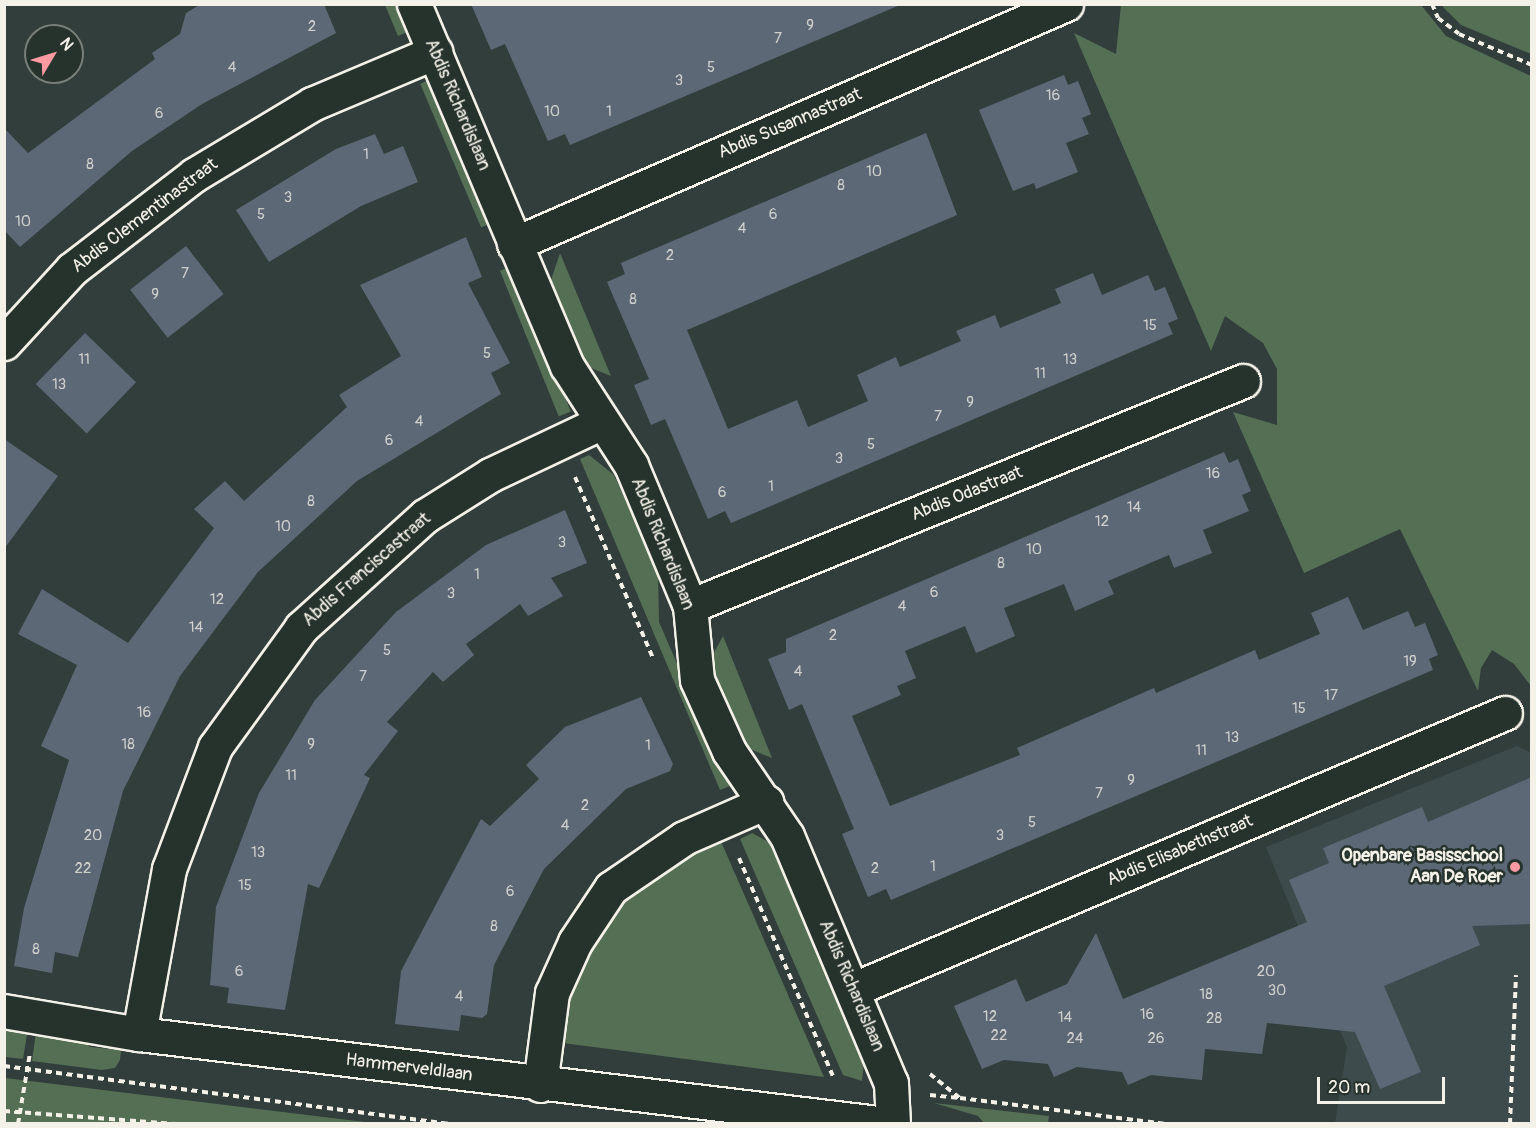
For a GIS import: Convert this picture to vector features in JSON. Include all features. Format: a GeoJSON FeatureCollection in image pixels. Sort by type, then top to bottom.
{"type":"FeatureCollection","features":[{"type":"Feature","properties":{"kind":"street","name":"Abdis Richardislaan"},"geometry":{"type":"LineString","coordinates":[[414,4],[567,366],[631,465],[690,606],[697,680],[729,751],[766,802],[787,836],[854,989],[891,1083],[893,1124]]}},
{"type":"Feature","properties":{"kind":"street","name":"Abdis Susannastraat"},"geometry":{"type":"LineString","coordinates":[[514,244],[1066,4]]}},
{"type":"Feature","properties":{"kind":"street","name":"Abdis Clementinastraat"},"geometry":{"type":"LineString","coordinates":[[4,343],[72,270],[194,175],[312,104],[435,51]]}},
{"type":"Feature","properties":{"kind":"street","name":"Abdis Odastraat"},"geometry":{"type":"LineString","coordinates":[[690,606],[1244,381]]}},
{"type":"Feature","properties":{"kind":"street","name":"Abdis Franciscastraat"},"geometry":{"type":"LineString","coordinates":[[139,1034],[169,869],[216,747],[301,628],[425,516],[490,475],[602,422]]}},
{"type":"Feature","properties":{"kind":"street","name":"Abdis Elisabethstraat"},"geometry":{"type":"LineString","coordinates":[[854,989],[1505,713]]}},
{"type":"Feature","properties":{"kind":"street"},"geometry":{"type":"LineString","coordinates":[[540,1085],[552,993],[575,942],[611,888],[684,838],[766,802]]}},
{"type":"Feature","properties":{"kind":"street","name":"Hammerveldlaan"},"geometry":{"type":"LineString","coordinates":[[4,1011],[139,1034],[816,1120],[886,1124]]}},
{"type":"Feature","properties":{"kind":"path"},"geometry":{"type":"LineString","coordinates":[[1432,4],[1438,18],[1459,34],[1532,65]]}},
{"type":"Feature","properties":{"kind":"path"},"geometry":{"type":"LineString","coordinates":[[560,441],[658,669]]}},
{"type":"Feature","properties":{"kind":"path"},"geometry":{"type":"LineString","coordinates":[[723,821],[835,1083]]}},
{"type":"Feature","properties":{"kind":"path"},"geometry":{"type":"LineString","coordinates":[[1510,1124],[1516,975]]}},
{"type":"Feature","properties":{"kind":"path"},"geometry":{"type":"LineString","coordinates":[[920,1065],[960,1098],[1166,1124]]}},
{"type":"Feature","properties":{"kind":"path"},"geometry":{"type":"LineString","coordinates":[[4,1066],[448,1124]]}},
{"type":"Feature","properties":{"kind":"path"},"geometry":{"type":"LineString","coordinates":[[18,1124],[25,1080]]}},
{"type":"Feature","properties":{"kind":"path"},"geometry":{"type":"LineString","coordinates":[[4,1111],[176,1124]]}},
{"type":"Feature","properties":{"kind":"shaded area"},"geometry":{"type":"Polygon","coordinates":[[[1517,746],[1531,753],[1531,1123],[1335,1123],[1347,1047],[1266,847],[1517,746]]]}},
{"type":"Feature","properties":{"kind":"green space"},"geometry":{"type":"Polygon","coordinates":[[[385,5],[400,5],[412,30],[398,36],[385,5]]]}},
{"type":"Feature","properties":{"kind":"green space"},"geometry":{"type":"Polygon","coordinates":[[[1121,5],[1421,5],[1446,36],[1531,76],[1531,686],[1514,664],[1492,650],[1481,668],[1478,691],[1400,529],[1304,573],[1233,412],[1277,425],[1277,369],[1263,343],[1225,316],[1211,351],[1074,33],[1116,54],[1121,5]]]}},
{"type":"Feature","properties":{"kind":"green space"},"geometry":{"type":"Polygon","coordinates":[[[1441,5],[1531,5],[1531,54],[1461,25],[1441,5]]]}},
{"type":"Feature","properties":{"kind":"green space"},"geometry":{"type":"Polygon","coordinates":[[[434,78],[495,222],[481,227],[420,84],[434,78]]]}},
{"type":"Feature","properties":{"kind":"green space"},"geometry":{"type":"Polygon","coordinates":[[[560,253],[611,376],[576,362],[547,292],[560,253]]]}},
{"type":"Feature","properties":{"kind":"green space"},"geometry":{"type":"Polygon","coordinates":[[[512,266],[571,412],[559,416],[500,271],[512,266]]]}},
{"type":"Feature","properties":{"kind":"green space"},"geometry":{"type":"Polygon","coordinates":[[[589,455],[614,475],[658,572],[659,622],[730,786],[720,790],[580,459],[589,455]]]}},
{"type":"Feature","properties":{"kind":"green space"},"geometry":{"type":"Polygon","coordinates":[[[723,636],[772,758],[737,744],[704,671],[723,636]]]}},
{"type":"Feature","properties":{"kind":"green space"},"geometry":{"type":"Polygon","coordinates":[[[752,833],[774,845],[864,1061],[862,1081],[843,1075],[740,839],[752,833]]]}},
{"type":"Feature","properties":{"kind":"green space"},"geometry":{"type":"Polygon","coordinates":[[[719,837],[824,1077],[563,1043],[564,1011],[578,974],[614,911],[667,863],[719,837]]]}},
{"type":"Feature","properties":{"kind":"green space"},"geometry":{"type":"Polygon","coordinates":[[[5,1020],[29,1022],[23,1059],[5,1057],[5,1020]]]}},
{"type":"Feature","properties":{"kind":"green space"},"geometry":{"type":"Polygon","coordinates":[[[37,1024],[74,1027],[90,1047],[121,1050],[120,1060],[115,1068],[102,1070],[32,1061],[37,1024]]]}},
{"type":"Feature","properties":{"kind":"green space"},"geometry":{"type":"Polygon","coordinates":[[[5,1078],[373,1123],[5,1123],[5,1078]]]}},
{"type":"Feature","properties":{"kind":"green space"},"geometry":{"type":"Polygon","coordinates":[[[934,1103],[1049,1116],[1048,1123],[984,1123],[978,1116],[934,1103]]]}},
{"type":"Feature","properties":{"kind":"building"},"geometry":{"type":"Polygon","coordinates":[[[201,4],[324,4],[336,33],[202,104],[132,151],[20,247],[4,230],[4,128],[28,153],[155,59],[152,53],[180,34],[186,13],[201,4]]]}},
{"type":"Feature","properties":{"kind":"building"},"geometry":{"type":"Polygon","coordinates":[[[471,4],[900,5],[570,145],[565,134],[548,141],[505,44],[491,50],[471,4]]]}},
{"type":"Feature","properties":{"kind":"building"},"geometry":{"type":"Polygon","coordinates":[[[1064,75],[1068,85],[1078,81],[1091,114],[1082,118],[1089,134],[1066,143],[1078,172],[1036,189],[1034,183],[1013,191],[979,110],[1064,75]]]}},
{"type":"Feature","properties":{"kind":"building"},"geometry":{"type":"Polygon","coordinates":[[[926,133],[957,215],[687,330],[728,429],[797,400],[808,427],[868,401],[857,375],[896,357],[900,367],[961,341],[956,331],[995,315],[1000,328],[1061,303],[1055,289],[1093,273],[1102,295],[1148,275],[1155,291],[1165,287],[1178,319],[1168,323],[1173,334],[731,523],[725,511],[708,519],[665,419],[651,425],[634,385],[649,379],[607,282],[625,274],[621,263],[926,133]]]}},
{"type":"Feature","properties":{"kind":"building"},"geometry":{"type":"Polygon","coordinates":[[[375,134],[384,154],[403,146],[418,182],[361,206],[269,262],[236,210],[336,149],[375,134]]]}},
{"type":"Feature","properties":{"kind":"building"},"geometry":{"type":"Polygon","coordinates":[[[466,237],[482,277],[468,283],[510,363],[491,373],[501,394],[357,481],[258,572],[180,676],[123,791],[78,957],[55,952],[52,973],[14,966],[24,908],[69,760],[41,746],[77,665],[18,634],[42,589],[128,643],[214,528],[194,509],[225,481],[244,501],[347,407],[339,395],[401,356],[360,285],[466,237]]]}},
{"type":"Feature","properties":{"kind":"building"},"geometry":{"type":"Polygon","coordinates":[[[186,246],[224,294],[168,338],[130,290],[186,246]]]}},
{"type":"Feature","properties":{"kind":"building"},"geometry":{"type":"Polygon","coordinates":[[[85,333],[136,382],[87,433],[36,384],[85,333]]]}},
{"type":"Feature","properties":{"kind":"building"},"geometry":{"type":"Polygon","coordinates":[[[4,439],[58,476],[4,549],[4,439]]]}},
{"type":"Feature","properties":{"kind":"building"},"geometry":{"type":"Polygon","coordinates":[[[1224,452],[1229,463],[1238,459],[1251,491],[1242,495],[1249,511],[1203,530],[1212,553],[1174,568],[1169,555],[1108,581],[1114,594],[1075,611],[1064,584],[1004,608],[1015,636],[976,653],[965,626],[905,651],[916,678],[897,686],[901,695],[852,716],[890,806],[1020,755],[1017,748],[1154,688],[1156,693],[1255,650],[1259,660],[1320,634],[1311,613],[1348,597],[1363,630],[1408,611],[1415,627],[1425,623],[1438,655],[1429,659],[1433,670],[891,900],[886,889],[868,897],[842,834],[854,829],[802,704],[789,710],[768,659],[786,652],[786,639],[1224,452]]]}},
{"type":"Feature","properties":{"kind":"building"},"geometry":{"type":"Polygon","coordinates":[[[565,510],[587,563],[551,578],[563,596],[528,616],[520,604],[466,644],[474,655],[443,682],[433,672],[387,722],[398,731],[364,775],[370,778],[319,888],[308,884],[285,1010],[227,1003],[229,988],[210,985],[216,907],[259,793],[315,700],[396,612],[486,545],[565,510]]]}},
{"type":"Feature","properties":{"kind":"building"},"geometry":{"type":"Polygon","coordinates":[[[641,697],[673,764],[670,771],[626,789],[544,869],[494,965],[487,1014],[482,1018],[461,1015],[459,1031],[395,1024],[401,971],[481,819],[490,826],[539,779],[526,765],[565,727],[641,697]]]}},
{"type":"Feature","properties":{"kind":"building"},"geometry":{"type":"Polygon","coordinates":[[[1532,777],[1532,924],[1472,926],[1480,945],[1384,986],[1421,1072],[1380,1089],[1355,1032],[1267,1023],[1262,1054],[1205,1049],[1202,1080],[1151,1075],[1128,1085],[1122,1072],[1077,1067],[1054,1077],[1048,1064],[1004,1060],[982,1069],[954,1006],[1016,979],[1026,1002],[1067,984],[1096,933],[1123,999],[1307,922],[1289,880],[1329,863],[1323,848],[1422,807],[1428,822],[1532,777]]]}},
{"type":"Feature","properties":{"kind":"place","name":"Openbare Basisschool Aan De Roer"},"geometry":{"type":"Point","coordinates":[1515,867]}}]}
